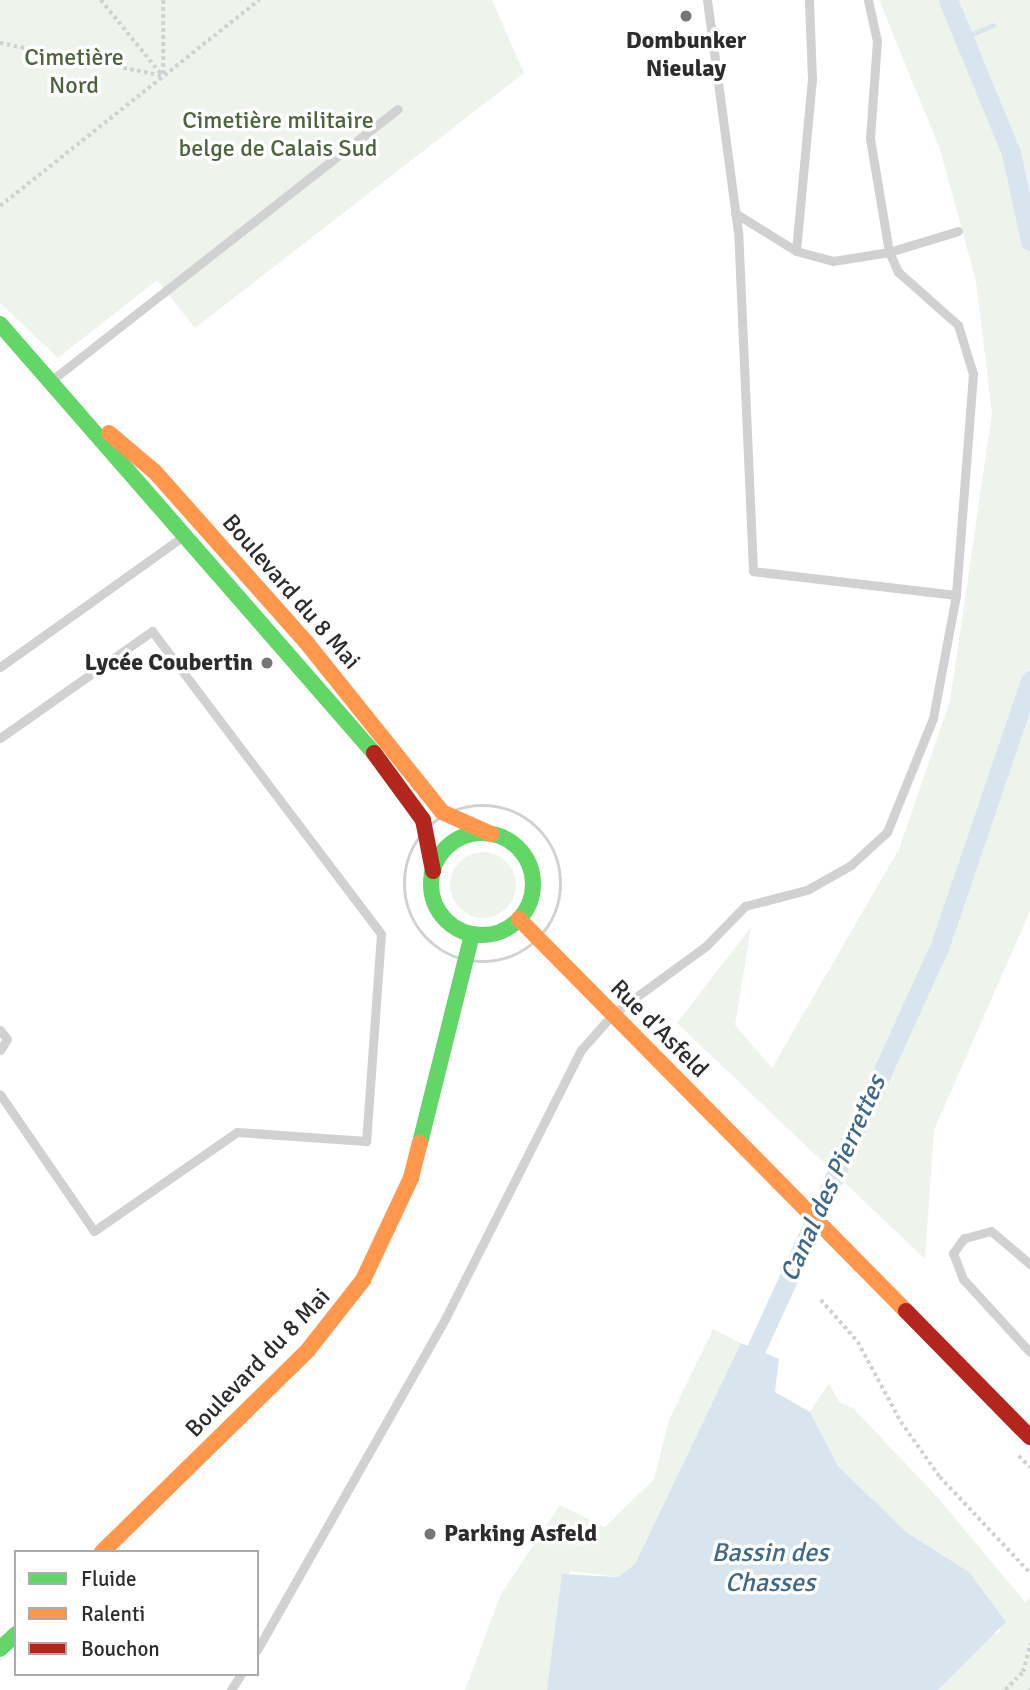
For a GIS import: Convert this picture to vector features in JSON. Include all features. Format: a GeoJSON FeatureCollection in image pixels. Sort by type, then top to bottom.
{"type":"FeatureCollection","features":[{"type":"Feature","properties":{"kind":"street","name":"Boulevard du 8 Mai"},"geometry":{"type":"LineString","coordinates":[[0,324],[330,699],[427,829],[433,871]]}},
{"type":"Feature","properties":{"kind":"street","name":"Boulevard du 8 Mai"},"geometry":{"type":"LineString","coordinates":[[51,381],[144,461],[200,523],[446,815],[491,834]]}},
{"type":"Feature","properties":{"kind":"street"},"geometry":{"type":"LineString","coordinates":[[491,834],[515,845],[530,867],[532,894],[519,919],[498,932],[472,934],[439,911],[433,871],[457,839],[491,834]]}},
{"type":"Feature","properties":{"kind":"street","name":"Rue d'Asfeld"},"geometry":{"type":"LineString","coordinates":[[519,919],[1030,1437]]}},
{"type":"Feature","properties":{"kind":"street","name":"Boulevard du 8 Mai"},"geometry":{"type":"LineString","coordinates":[[104,1550],[308,1350],[363,1280],[411,1178],[472,934]]}},
{"type":"Feature","properties":{"kind":"street"},"geometry":{"type":"LineString","coordinates":[[0,1649],[14,1636]]}},
{"type":"Feature","properties":{"kind":"lane"},"geometry":{"type":"LineString","coordinates":[[707,0],[735,213],[753,571],[956,595]]}},
{"type":"Feature","properties":{"kind":"lane"},"geometry":{"type":"LineString","coordinates":[[796,251],[812,79],[809,0]]}},
{"type":"Feature","properties":{"kind":"lane"},"geometry":{"type":"LineString","coordinates":[[259,1646],[446,1317],[569,1070],[613,1014],[706,946],[746,906],[807,890],[851,865],[887,832],[933,718],[956,595],[973,374],[958,325],[898,272],[889,252],[870,138],[877,41],[868,0]]}},
{"type":"Feature","properties":{"kind":"lane"},"geometry":{"type":"LineString","coordinates":[[51,381],[398,108]]}},
{"type":"Feature","properties":{"kind":"lane"},"geometry":{"type":"LineString","coordinates":[[735,213],[796,251],[833,261],[889,252],[958,231]]}},
{"type":"Feature","properties":{"kind":"lane"},"geometry":{"type":"LineString","coordinates":[[0,667],[200,523]]}},
{"type":"Feature","properties":{"kind":"lane"},"geometry":{"type":"LineString","coordinates":[[0,738],[152,631],[381,934],[366,1141],[237,1132],[94,1231],[0,1094]]}},
{"type":"Feature","properties":{"kind":"lane"},"geometry":{"type":"LineString","coordinates":[[0,1030],[7,1039],[0,1050]]}},
{"type":"Feature","properties":{"kind":"lane"},"geometry":{"type":"LineString","coordinates":[[1030,1265],[991,1231],[964,1238],[953,1254],[963,1279],[1030,1352]]}},
{"type":"Feature","properties":{"kind":"path"},"geometry":{"type":"LineString","coordinates":[[101,0],[163,76]]}},
{"type":"Feature","properties":{"kind":"path"},"geometry":{"type":"LineString","coordinates":[[163,0],[163,76]]}},
{"type":"Feature","properties":{"kind":"path"},"geometry":{"type":"LineString","coordinates":[[0,206],[259,0]]}},
{"type":"Feature","properties":{"kind":"path"},"geometry":{"type":"LineString","coordinates":[[0,43],[163,76]]}},
{"type":"Feature","properties":{"kind":"path"},"geometry":{"type":"LineString","coordinates":[[477,806],[509,810],[548,840],[561,887],[553,919],[539,938],[500,960],[465,961],[434,946],[406,903],[406,868],[427,829],[446,815],[477,806]]}},
{"type":"Feature","properties":{"kind":"path"},"geometry":{"type":"LineString","coordinates":[[821,1300],[858,1342],[901,1422],[940,1477],[1030,1573]]}},
{"type":"Feature","properties":{"kind":"path"},"geometry":{"type":"LineString","coordinates":[[1005,1690],[1023,1672],[1030,1644]]}},
{"type":"Feature","properties":{"kind":"green space"},"geometry":{"type":"Polygon","coordinates":[[[0,0],[492,0],[524,73],[195,328],[157,280],[58,358],[0,303],[0,0]]]}},
{"type":"Feature","properties":{"kind":"green space"},"geometry":{"type":"Polygon","coordinates":[[[879,0],[1030,0],[1030,911],[934,1130],[925,1259],[677,1023],[751,927],[735,1025],[772,1068],[899,849],[950,701],[992,413],[976,281],[940,149],[879,0]]]}},
{"type":"Feature","properties":{"kind":"green space"},"geometry":{"type":"Polygon","coordinates":[[[483,852],[496,854],[511,867],[516,885],[514,898],[501,913],[483,918],[470,916],[455,903],[450,885],[452,872],[465,857],[483,852]]]}},
{"type":"Feature","properties":{"kind":"green space"},"geometry":{"type":"Polygon","coordinates":[[[713,1329],[741,1343],[635,1564],[618,1577],[570,1571],[547,1690],[465,1690],[501,1594],[560,1505],[605,1527],[654,1479],[669,1420],[713,1329]]]}},
{"type":"Feature","properties":{"kind":"green space"},"geometry":{"type":"Polygon","coordinates":[[[829,1383],[839,1402],[854,1409],[938,1498],[1025,1602],[1030,1597],[1030,1690],[938,1690],[983,1640],[1001,1631],[969,1572],[906,1532],[838,1466],[810,1412],[829,1383]]]}},
{"type":"Feature","properties":{"kind":"water","name":"Bassin des Chasses"},"geometry":{"type":"Polygon","coordinates":[[[741,1343],[779,1359],[775,1392],[810,1412],[838,1466],[906,1532],[969,1572],[1006,1622],[938,1690],[547,1690],[562,1574],[618,1577],[635,1564],[741,1343]]]}},
{"type":"Feature","properties":{"kind":"waterway","name":"Canal des Pierrettes"},"geometry":{"type":"LineString","coordinates":[[948,0],[1011,153],[1030,241]]}},
{"type":"Feature","properties":{"kind":"waterway"},"geometry":{"type":"LineString","coordinates":[[965,37],[993,25]]}},
{"type":"Feature","properties":{"kind":"waterway","name":"Canal des Pierrettes"},"geometry":{"type":"LineString","coordinates":[[746,1371],[939,948],[1030,680]]}},
{"type":"Feature","properties":{"kind":"traffic: fast"},"geometry":{"type":"LineString","coordinates":[[0,324],[374,753]]}},
{"type":"Feature","properties":{"kind":"traffic: fast"},"geometry":{"type":"LineString","coordinates":[[482,833],[501,837],[518,848],[529,865],[533,884],[529,903],[518,920],[501,931],[482,935],[463,931],[446,920],[435,903],[431,884],[435,865],[446,848],[463,837],[482,833]]}},
{"type":"Feature","properties":{"kind":"traffic: fast"},"geometry":{"type":"LineString","coordinates":[[420,1143],[472,934]]}},
{"type":"Feature","properties":{"kind":"traffic: fast"},"geometry":{"type":"LineString","coordinates":[[0,1649],[14,1636]]}},
{"type":"Feature","properties":{"kind":"traffic: slow"},"geometry":{"type":"LineString","coordinates":[[109,433],[155,472],[306,642],[442,812],[491,834]]}},
{"type":"Feature","properties":{"kind":"traffic: slow"},"geometry":{"type":"LineString","coordinates":[[519,919],[906,1311]]}},
{"type":"Feature","properties":{"kind":"traffic: slow"},"geometry":{"type":"LineString","coordinates":[[104,1550],[308,1350],[363,1280],[411,1178],[420,1143]]}},
{"type":"Feature","properties":{"kind":"traffic: jam"},"geometry":{"type":"LineString","coordinates":[[374,753],[423,820],[433,871]]}},
{"type":"Feature","properties":{"kind":"traffic: jam"},"geometry":{"type":"LineString","coordinates":[[906,1311],[1030,1437]]}},
{"type":"Feature","properties":{"kind":"place","name":"Dombunker Nieulay"},"geometry":{"type":"Point","coordinates":[686,16]}},
{"type":"Feature","properties":{"kind":"place","name":"Lycée Coubertin"},"geometry":{"type":"Point","coordinates":[267,663]}},
{"type":"Feature","properties":{"kind":"place","name":"Parking Asfeld"},"geometry":{"type":"Point","coordinates":[430,1534]}},
{"type":"Feature","properties":{"kind":"park label","name":"Cimetière Nord"},"geometry":{"type":"Point","coordinates":[74,72]}},
{"type":"Feature","properties":{"kind":"park label","name":"Cimetière militaire belge de Calais Sud"},"geometry":{"type":"Point","coordinates":[278,135]}}]}
